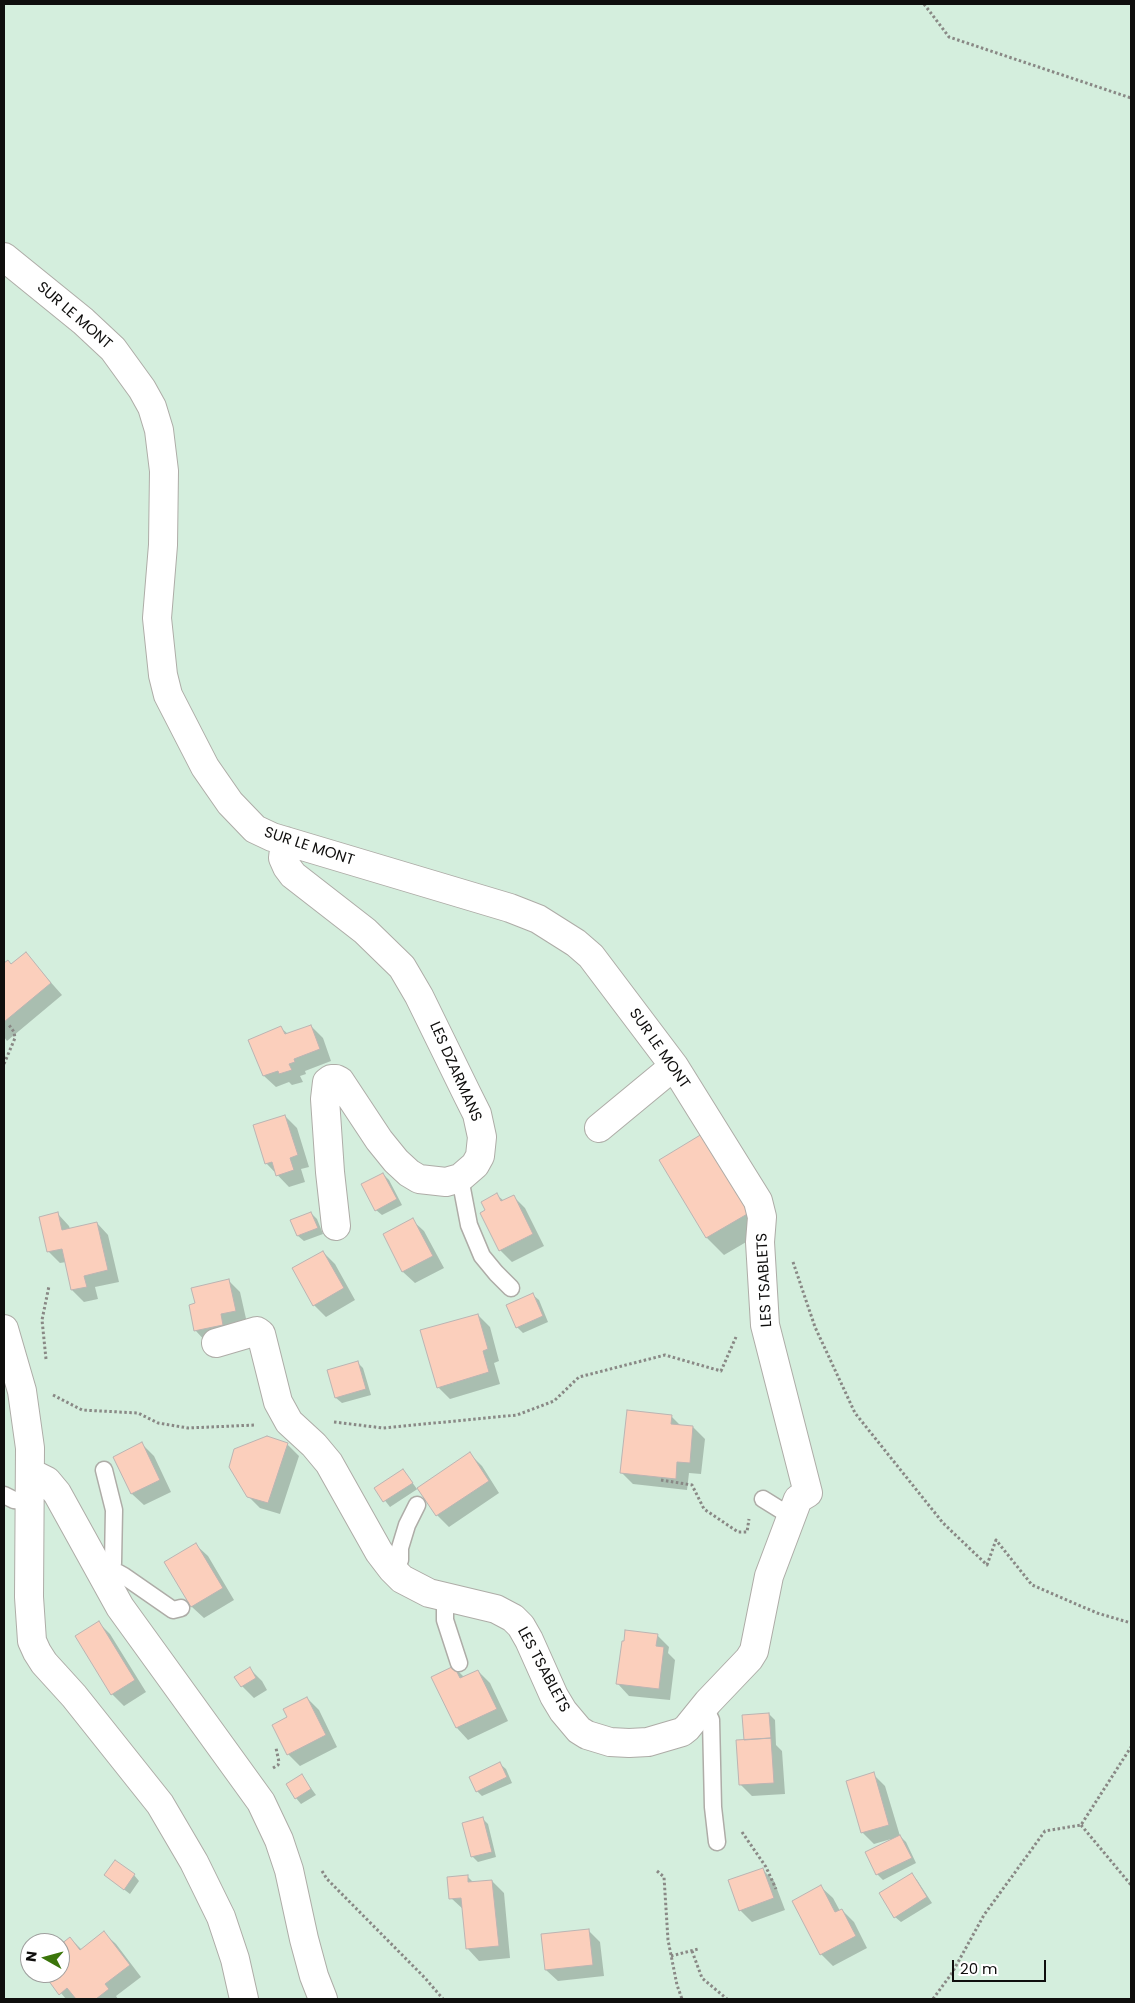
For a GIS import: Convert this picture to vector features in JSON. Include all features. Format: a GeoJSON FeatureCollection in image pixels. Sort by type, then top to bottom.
{"type":"FeatureCollection","features":[{"type":"Feature","properties":{"kind":"street","name":"SUR LE MONT"},"geometry":{"type":"LineString","coordinates":[[4,257],[83,321],[113,350],[142,389],[152,407],[159,430],[164,471],[163,545],[157,618],[162,675],[168,695],[205,767],[230,804],[254,828],[285,841],[510,908],[538,919],[576,943],[591,956],[674,1066],[758,1201]]}},
{"type":"Feature","properties":{"kind":"street","name":"LES DZARMANS"},"geometry":{"type":"LineString","coordinates":[[285,841],[283,858],[293,875],[365,931],[395,959],[402,967],[419,996],[476,1114],[482,1137],[480,1156],[474,1165],[460,1178]]}},
{"type":"Feature","properties":{"kind":"street"},"geometry":{"type":"LineString","coordinates":[[599,1128],[674,1066]]}},
{"type":"Feature","properties":{"kind":"street"},"geometry":{"type":"LineString","coordinates":[[336,1226],[325,1099],[327,1082],[331,1079],[340,1081],[379,1140],[396,1162],[409,1173],[419,1179],[433,1181],[446,1182],[460,1178]]}},
{"type":"Feature","properties":{"kind":"street","name":"LES TSABLETS"},"geometry":{"type":"LineString","coordinates":[[216,1343],[257,1331],[261,1334],[278,1402],[289,1422],[324,1456],[339,1479],[378,1552],[394,1571],[414,1587],[445,1598],[496,1609],[513,1618],[521,1626],[529,1640],[554,1696],[563,1711],[579,1730],[587,1736],[610,1742],[628,1743],[648,1742],[668,1737],[687,1728],[704,1706],[754,1651],[769,1576],[798,1499],[808,1493],[765,1325],[760,1242],[762,1217],[758,1201]]}},
{"type":"Feature","properties":{"kind":"street"},"geometry":{"type":"LineString","coordinates":[[4,1329],[22,1391],[27,1420],[31,1473],[29,1598],[32,1641],[37,1652],[160,1804],[194,1862],[221,1918],[244,1999]]}},
{"type":"Feature","properties":{"kind":"street"},"geometry":{"type":"LineString","coordinates":[[31,1473],[47,1482],[57,1493],[106,1574],[120,1607],[261,1802],[268,1815],[289,1870],[306,1948],[323,1999]]}},
{"type":"Feature","properties":{"kind":"lane"},"geometry":{"type":"LineString","coordinates":[[460,1178],[469,1225],[482,1256],[511,1288]]}},
{"type":"Feature","properties":{"kind":"lane"},"geometry":{"type":"LineString","coordinates":[[104,1470],[114,1510],[112,1563],[106,1574]]}},
{"type":"Feature","properties":{"kind":"lane"},"geometry":{"type":"LineString","coordinates":[[4,1495],[14,1500],[30,1502]]}},
{"type":"Feature","properties":{"kind":"lane"},"geometry":{"type":"LineString","coordinates":[[763,1499],[792,1517]]}},
{"type":"Feature","properties":{"kind":"lane"},"geometry":{"type":"LineString","coordinates":[[394,1571],[400,1560],[400,1548],[407,1525],[417,1505]]}},
{"type":"Feature","properties":{"kind":"lane"},"geometry":{"type":"LineString","coordinates":[[106,1574],[115,1571],[173,1610],[181,1608]]}},
{"type":"Feature","properties":{"kind":"lane"},"geometry":{"type":"LineString","coordinates":[[445,1598],[445,1620],[459,1663]]}},
{"type":"Feature","properties":{"kind":"lane"},"geometry":{"type":"LineString","coordinates":[[704,1706],[711,1720],[714,1817],[717,1842]]}},
{"type":"Feature","properties":{"kind":"path"},"geometry":{"type":"LineString","coordinates":[[924,4],[949,38],[1131,98]]}},
{"type":"Feature","properties":{"kind":"path"},"geometry":{"type":"LineString","coordinates":[[4,1064],[15,1038],[14,1032],[9,1025]]}},
{"type":"Feature","properties":{"kind":"path"},"geometry":{"type":"LineString","coordinates":[[790,1252],[815,1327],[856,1413],[943,1523],[987,1565],[996,1540],[1032,1585],[1096,1612],[1131,1623]]}},
{"type":"Feature","properties":{"kind":"path"},"geometry":{"type":"LineString","coordinates":[[46,1365],[42,1320],[49,1286]]}},
{"type":"Feature","properties":{"kind":"path"},"geometry":{"type":"LineString","coordinates":[[49,1392],[82,1410],[138,1413],[158,1423],[188,1428],[319,1420],[383,1428],[517,1415],[554,1401],[579,1377],[665,1355],[721,1371],[740,1329]]}},
{"type":"Feature","properties":{"kind":"path"},"geometry":{"type":"LineString","coordinates":[[661,1480],[692,1485],[704,1509],[738,1532],[747,1532],[751,1513],[763,1499]]}},
{"type":"Feature","properties":{"kind":"path"},"geometry":{"type":"LineString","coordinates":[[933,1999],[952,1973],[984,1915],[1045,1831],[1081,1826],[1131,1747]]}},
{"type":"Feature","properties":{"kind":"path"},"geometry":{"type":"LineString","coordinates":[[714,1817],[733,1819],[766,1867],[776,1889]]}},
{"type":"Feature","properties":{"kind":"path"},"geometry":{"type":"LineString","coordinates":[[1081,1826],[1131,1885]]}},
{"type":"Feature","properties":{"kind":"path"},"geometry":{"type":"LineString","coordinates":[[317,1863],[327,1879],[425,1978],[443,1999]]}},
{"type":"Feature","properties":{"kind":"path"},"geometry":{"type":"LineString","coordinates":[[657,1871],[664,1877],[671,1956],[682,1999]]}},
{"type":"Feature","properties":{"kind":"path"},"geometry":{"type":"LineString","coordinates":[[671,1956],[698,1949]]}},
{"type":"Feature","properties":{"kind":"path"},"geometry":{"type":"LineString","coordinates":[[692,1951],[702,1978],[727,1999]]}},
{"type":"Feature","properties":{"kind":"green space"},"geometry":{"type":"Polygon","coordinates":[[[4,4],[1131,4],[1131,1999],[4,1999],[4,4]]]}},
{"type":"Feature","properties":{"kind":"building"},"geometry":{"type":"Polygon","coordinates":[[[26,952],[51,983],[4,1022],[4,963],[8,960],[11,964],[26,952]]]}},
{"type":"Feature","properties":{"kind":"building"},"geometry":{"type":"Polygon","coordinates":[[[311,1025],[320,1049],[294,1059],[295,1062],[289,1064],[292,1070],[279,1074],[278,1071],[263,1076],[248,1040],[281,1026],[285,1034],[311,1025]]]}},
{"type":"Feature","properties":{"kind":"building"},"geometry":{"type":"Polygon","coordinates":[[[285,1115],[298,1155],[290,1158],[294,1170],[276,1176],[272,1162],[265,1164],[253,1125],[285,1115]]]}},
{"type":"Feature","properties":{"kind":"building"},"geometry":{"type":"Polygon","coordinates":[[[702,1134],[749,1213],[706,1238],[659,1160],[702,1134]]]}},
{"type":"Feature","properties":{"kind":"building"},"geometry":{"type":"Polygon","coordinates":[[[383,1173],[397,1199],[375,1211],[361,1184],[383,1173]]]}},
{"type":"Feature","properties":{"kind":"building"},"geometry":{"type":"Polygon","coordinates":[[[497,1193],[501,1201],[514,1195],[533,1234],[499,1251],[480,1213],[485,1210],[481,1202],[497,1193]]]}},
{"type":"Feature","properties":{"kind":"building"},"geometry":{"type":"Polygon","coordinates":[[[58,1212],[62,1230],[97,1222],[108,1270],[84,1276],[87,1287],[71,1290],[62,1249],[47,1252],[39,1217],[58,1212]]]}},
{"type":"Feature","properties":{"kind":"building"},"geometry":{"type":"Polygon","coordinates":[[[311,1212],[318,1228],[297,1236],[290,1220],[311,1212]]]}},
{"type":"Feature","properties":{"kind":"building"},"geometry":{"type":"Polygon","coordinates":[[[413,1218],[433,1256],[402,1272],[383,1234],[413,1218]]]}},
{"type":"Feature","properties":{"kind":"building"},"geometry":{"type":"Polygon","coordinates":[[[323,1251],[344,1288],[313,1306],[292,1268],[323,1251]]]}},
{"type":"Feature","properties":{"kind":"building"},"geometry":{"type":"Polygon","coordinates":[[[229,1279],[236,1311],[221,1314],[223,1325],[194,1331],[189,1305],[195,1303],[191,1288],[229,1279]]]}},
{"type":"Feature","properties":{"kind":"building"},"geometry":{"type":"Polygon","coordinates":[[[533,1293],[543,1316],[516,1328],[506,1305],[533,1293]]]}},
{"type":"Feature","properties":{"kind":"building"},"geometry":{"type":"Polygon","coordinates":[[[478,1314],[488,1349],[483,1351],[489,1372],[437,1388],[420,1330],[478,1314]]]}},
{"type":"Feature","properties":{"kind":"building"},"geometry":{"type":"Polygon","coordinates":[[[358,1361],[366,1389],[335,1398],[327,1370],[358,1361]]]}},
{"type":"Feature","properties":{"kind":"building"},"geometry":{"type":"Polygon","coordinates":[[[627,1410],[672,1415],[671,1424],[693,1426],[690,1463],[677,1462],[676,1479],[620,1473],[627,1410]]]}},
{"type":"Feature","properties":{"kind":"building"},"geometry":{"type":"Polygon","coordinates":[[[267,1436],[288,1443],[268,1503],[247,1497],[229,1467],[234,1449],[267,1436]]]}},
{"type":"Feature","properties":{"kind":"building"},"geometry":{"type":"Polygon","coordinates":[[[142,1442],[160,1480],[131,1494],[113,1457],[142,1442]]]}},
{"type":"Feature","properties":{"kind":"building"},"geometry":{"type":"Polygon","coordinates":[[[470,1452],[489,1481],[436,1516],[417,1488],[470,1452]]]}},
{"type":"Feature","properties":{"kind":"building"},"geometry":{"type":"Polygon","coordinates":[[[403,1469],[413,1483],[383,1502],[374,1488],[403,1469]]]}},
{"type":"Feature","properties":{"kind":"building"},"geometry":{"type":"Polygon","coordinates":[[[196,1543],[223,1588],[191,1607],[164,1562],[196,1543]]]}},
{"type":"Feature","properties":{"kind":"building"},"geometry":{"type":"Polygon","coordinates":[[[99,1621],[135,1680],[111,1695],[75,1636],[99,1621]]]}},
{"type":"Feature","properties":{"kind":"building"},"geometry":{"type":"Polygon","coordinates":[[[625,1630],[658,1634],[656,1646],[664,1647],[659,1689],[616,1684],[625,1630]]]}},
{"type":"Feature","properties":{"kind":"building"},"geometry":{"type":"Polygon","coordinates":[[[454,1666],[460,1678],[478,1670],[497,1709],[456,1728],[431,1677],[454,1666]]]}},
{"type":"Feature","properties":{"kind":"building"},"geometry":{"type":"Polygon","coordinates":[[[250,1667],[256,1678],[241,1687],[234,1677],[250,1667]]]}},
{"type":"Feature","properties":{"kind":"building"},"geometry":{"type":"Polygon","coordinates":[[[307,1697],[326,1735],[287,1755],[272,1725],[287,1717],[283,1709],[307,1697]]]}},
{"type":"Feature","properties":{"kind":"building"},"geometry":{"type":"Polygon","coordinates":[[[769,1713],[771,1738],[744,1740],[742,1715],[769,1713]]]}},
{"type":"Feature","properties":{"kind":"building"},"geometry":{"type":"Polygon","coordinates":[[[771,1738],[774,1783],[739,1785],[736,1740],[771,1738]]]}},
{"type":"Feature","properties":{"kind":"building"},"geometry":{"type":"Polygon","coordinates":[[[500,1762],[507,1777],[476,1792],[469,1777],[500,1762]]]}},
{"type":"Feature","properties":{"kind":"building"},"geometry":{"type":"Polygon","coordinates":[[[874,1772],[889,1825],[861,1833],[846,1781],[874,1772]]]}},
{"type":"Feature","properties":{"kind":"building"},"geometry":{"type":"Polygon","coordinates":[[[302,1774],[311,1789],[295,1799],[286,1784],[302,1774]]]}},
{"type":"Feature","properties":{"kind":"building"},"geometry":{"type":"Polygon","coordinates":[[[483,1817],[492,1852],[471,1857],[462,1823],[483,1817]]]}},
{"type":"Feature","properties":{"kind":"building"},"geometry":{"type":"Polygon","coordinates":[[[900,1835],[912,1858],[876,1875],[865,1852],[900,1835]]]}},
{"type":"Feature","properties":{"kind":"building"},"geometry":{"type":"Polygon","coordinates":[[[115,1860],[135,1874],[124,1890],[104,1875],[115,1860]]]}},
{"type":"Feature","properties":{"kind":"building"},"geometry":{"type":"Polygon","coordinates":[[[763,1868],[774,1898],[739,1911],[728,1880],[763,1868]]]}},
{"type":"Feature","properties":{"kind":"building"},"geometry":{"type":"Polygon","coordinates":[[[912,1873],[927,1897],[894,1918],[879,1893],[912,1873]]]}},
{"type":"Feature","properties":{"kind":"building"},"geometry":{"type":"Polygon","coordinates":[[[468,1875],[468,1882],[492,1880],[499,1946],[466,1949],[461,1898],[449,1899],[447,1877],[468,1875]]]}},
{"type":"Feature","properties":{"kind":"building"},"geometry":{"type":"Polygon","coordinates":[[[821,1885],[835,1912],[842,1909],[856,1936],[820,1955],[792,1901],[821,1885]]]}},
{"type":"Feature","properties":{"kind":"building"},"geometry":{"type":"Polygon","coordinates":[[[589,1929],[593,1965],[545,1970],[541,1934],[589,1929]]]}},
{"type":"Feature","properties":{"kind":"building"},"geometry":{"type":"Polygon","coordinates":[[[104,1931],[130,1965],[105,1984],[109,1989],[96,1999],[76,1999],[67,1988],[59,1995],[50,1983],[70,1983],[70,1937],[80,1950],[104,1931]]]}}]}
